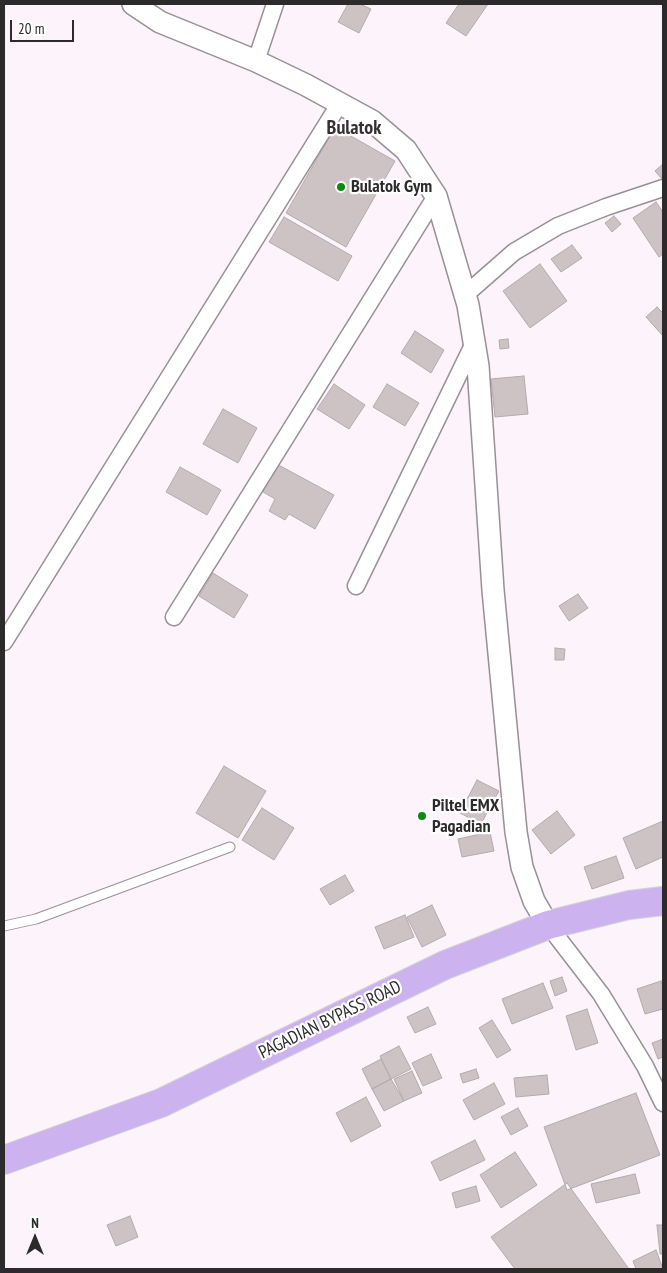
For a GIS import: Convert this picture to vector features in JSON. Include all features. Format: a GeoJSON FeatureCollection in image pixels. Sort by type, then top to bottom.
{"type":"FeatureCollection","features":[{"type":"Feature","properties":{"kind":"highway","name":"PAGADIAN BYPASS ROAD"},"geometry":{"type":"LineString","coordinates":[[4,1160],[161,1103],[445,964],[548,925],[629,905],[663,901]]}},
{"type":"Feature","properties":{"kind":"street"},"geometry":{"type":"LineString","coordinates":[[133,4],[160,22],[256,61],[372,121],[406,150],[436,196],[468,305],[478,366],[493,590],[516,832],[522,867],[534,901],[548,925],[601,994],[645,1066],[663,1104]]}},
{"type":"Feature","properties":{"kind":"street"},"geometry":{"type":"LineString","coordinates":[[256,61],[274,4]]}},
{"type":"Feature","properties":{"kind":"street"},"geometry":{"type":"LineString","coordinates":[[4,642],[340,103]]}},
{"type":"Feature","properties":{"kind":"street"},"geometry":{"type":"LineString","coordinates":[[465,295],[514,252],[558,226],[606,207],[663,188]]}},
{"type":"Feature","properties":{"kind":"street"},"geometry":{"type":"LineString","coordinates":[[174,617],[436,196]]}},
{"type":"Feature","properties":{"kind":"street"},"geometry":{"type":"LineString","coordinates":[[356,586],[474,342]]}},
{"type":"Feature","properties":{"kind":"lane"},"geometry":{"type":"LineString","coordinates":[[4,926],[36,919],[230,847]]}},
{"type":"Feature","properties":{"kind":"building"},"geometry":{"type":"Polygon","coordinates":[[[348,4],[360,4],[371,9],[359,33],[338,22],[348,4]]]}},
{"type":"Feature","properties":{"kind":"building"},"geometry":{"type":"Polygon","coordinates":[[[459,4],[488,4],[466,36],[446,23],[459,4]]]}},
{"type":"Feature","properties":{"kind":"building","name":"Bulatok Gym"},"geometry":{"type":"Polygon","coordinates":[[[335,127],[395,161],[346,247],[286,213],[335,127]]]}},
{"type":"Feature","properties":{"kind":"building"},"geometry":{"type":"Polygon","coordinates":[[[663,164],[663,180],[655,171],[663,164]]]}},
{"type":"Feature","properties":{"kind":"building"},"geometry":{"type":"Polygon","coordinates":[[[656,202],[663,212],[663,254],[659,257],[633,218],[656,202]]]}},
{"type":"Feature","properties":{"kind":"building"},"geometry":{"type":"Polygon","coordinates":[[[614,216],[621,224],[612,232],[605,223],[614,216]]]}},
{"type":"Feature","properties":{"kind":"building"},"geometry":{"type":"Polygon","coordinates":[[[284,217],[352,256],[338,281],[269,242],[284,217]]]}},
{"type":"Feature","properties":{"kind":"building"},"geometry":{"type":"Polygon","coordinates":[[[572,245],[582,258],[561,272],[551,259],[572,245]]]}},
{"type":"Feature","properties":{"kind":"building"},"geometry":{"type":"Polygon","coordinates":[[[540,264],[567,301],[530,328],[503,291],[540,264]]]}},
{"type":"Feature","properties":{"kind":"building"},"geometry":{"type":"Polygon","coordinates":[[[657,307],[663,313],[663,336],[646,317],[657,307]]]}},
{"type":"Feature","properties":{"kind":"building"},"geometry":{"type":"Polygon","coordinates":[[[415,331],[444,350],[431,373],[401,353],[415,331]]]}},
{"type":"Feature","properties":{"kind":"building"},"geometry":{"type":"Polygon","coordinates":[[[508,339],[509,348],[500,349],[499,340],[508,339]]]}},
{"type":"Feature","properties":{"kind":"building"},"geometry":{"type":"Polygon","coordinates":[[[524,376],[528,414],[495,417],[491,379],[524,376]]]}},
{"type":"Feature","properties":{"kind":"building"},"geometry":{"type":"Polygon","coordinates":[[[334,384],[365,405],[349,429],[317,409],[334,384]]]}},
{"type":"Feature","properties":{"kind":"building"},"geometry":{"type":"Polygon","coordinates":[[[387,384],[419,403],[405,426],[373,407],[387,384]]]}},
{"type":"Feature","properties":{"kind":"building"},"geometry":{"type":"Polygon","coordinates":[[[223,409],[257,428],[238,463],[203,444],[223,409]]]}},
{"type":"Feature","properties":{"kind":"building"},"geometry":{"type":"Polygon","coordinates":[[[273,462],[334,495],[315,529],[289,514],[285,520],[269,511],[275,499],[258,489],[273,462]]]}},
{"type":"Feature","properties":{"kind":"building"},"geometry":{"type":"Polygon","coordinates":[[[180,467],[221,490],[207,515],[166,492],[180,467]]]}},
{"type":"Feature","properties":{"kind":"building"},"geometry":{"type":"Polygon","coordinates":[[[213,573],[248,595],[234,618],[199,596],[213,573]]]}},
{"type":"Feature","properties":{"kind":"building"},"geometry":{"type":"Polygon","coordinates":[[[578,594],[588,608],[569,621],[559,606],[578,594]]]}},
{"type":"Feature","properties":{"kind":"building"},"geometry":{"type":"Polygon","coordinates":[[[555,648],[565,649],[564,660],[555,660],[555,648]]]}},
{"type":"Feature","properties":{"kind":"building"},"geometry":{"type":"Polygon","coordinates":[[[224,766],[266,791],[238,838],[196,813],[224,766]]]}},
{"type":"Feature","properties":{"kind":"building"},"geometry":{"type":"Polygon","coordinates":[[[477,780],[499,791],[481,824],[460,813],[477,780]]]}},
{"type":"Feature","properties":{"kind":"building"},"geometry":{"type":"Polygon","coordinates":[[[262,808],[294,828],[274,860],[242,840],[262,808]]]}},
{"type":"Feature","properties":{"kind":"building"},"geometry":{"type":"Polygon","coordinates":[[[557,811],[575,835],[551,854],[532,830],[557,811]]]}},
{"type":"Feature","properties":{"kind":"building"},"geometry":{"type":"Polygon","coordinates":[[[663,821],[663,857],[636,869],[623,838],[663,821]]]}},
{"type":"Feature","properties":{"kind":"building"},"geometry":{"type":"Polygon","coordinates":[[[490,832],[494,851],[462,857],[458,839],[490,832]]]}},
{"type":"Feature","properties":{"kind":"building"},"geometry":{"type":"Polygon","coordinates":[[[616,856],[624,878],[592,889],[584,867],[616,856]]]}},
{"type":"Feature","properties":{"kind":"building"},"geometry":{"type":"Polygon","coordinates":[[[345,875],[354,891],[330,905],[320,889],[345,875]]]}},
{"type":"Feature","properties":{"kind":"building"},"geometry":{"type":"Polygon","coordinates":[[[432,905],[446,935],[422,947],[407,917],[432,905]]]}},
{"type":"Feature","properties":{"kind":"building"},"geometry":{"type":"Polygon","coordinates":[[[405,915],[414,937],[384,949],[375,927],[405,915]]]}},
{"type":"Feature","properties":{"kind":"building"},"geometry":{"type":"Polygon","coordinates":[[[562,977],[567,991],[555,996],[550,981],[562,977]]]}},
{"type":"Feature","properties":{"kind":"building"},"geometry":{"type":"Polygon","coordinates":[[[661,981],[663,987],[663,1009],[645,1014],[637,989],[661,981]]]}},
{"type":"Feature","properties":{"kind":"building"},"geometry":{"type":"Polygon","coordinates":[[[543,983],[553,1008],[512,1024],[502,999],[543,983]]]}},
{"type":"Feature","properties":{"kind":"building"},"geometry":{"type":"Polygon","coordinates":[[[428,1007],[436,1024],[415,1033],[407,1017],[428,1007]]]}},
{"type":"Feature","properties":{"kind":"building"},"geometry":{"type":"Polygon","coordinates":[[[587,1009],[598,1043],[576,1050],[566,1016],[587,1009]]]}},
{"type":"Feature","properties":{"kind":"building"},"geometry":{"type":"Polygon","coordinates":[[[492,1020],[511,1050],[497,1058],[479,1028],[492,1020]]]}},
{"type":"Feature","properties":{"kind":"building"},"geometry":{"type":"Polygon","coordinates":[[[663,1039],[663,1057],[658,1059],[652,1043],[663,1039]]]}},
{"type":"Feature","properties":{"kind":"building"},"geometry":{"type":"Polygon","coordinates":[[[399,1046],[411,1069],[391,1079],[380,1056],[399,1046]]]}},
{"type":"Feature","properties":{"kind":"building"},"geometry":{"type":"Polygon","coordinates":[[[431,1054],[442,1078],[423,1086],[412,1063],[431,1054]]]}},
{"type":"Feature","properties":{"kind":"building"},"geometry":{"type":"Polygon","coordinates":[[[381,1059],[391,1079],[372,1089],[362,1069],[381,1059]]]}},
{"type":"Feature","properties":{"kind":"building"},"geometry":{"type":"Polygon","coordinates":[[[476,1069],[479,1078],[463,1083],[460,1074],[476,1069]]]}},
{"type":"Feature","properties":{"kind":"building"},"geometry":{"type":"Polygon","coordinates":[[[412,1071],[422,1093],[404,1101],[394,1079],[412,1071]]]}},
{"type":"Feature","properties":{"kind":"building"},"geometry":{"type":"Polygon","coordinates":[[[547,1075],[549,1094],[516,1097],[514,1078],[547,1075]]]}},
{"type":"Feature","properties":{"kind":"building"},"geometry":{"type":"Polygon","coordinates":[[[391,1079],[404,1101],[384,1111],[372,1089],[391,1079]]]}},
{"type":"Feature","properties":{"kind":"building"},"geometry":{"type":"Polygon","coordinates":[[[494,1083],[505,1104],[474,1120],[463,1100],[494,1083]]]}},
{"type":"Feature","properties":{"kind":"building"},"geometry":{"type":"Polygon","coordinates":[[[636,1093],[660,1155],[567,1190],[544,1127],[636,1093]]]}},
{"type":"Feature","properties":{"kind":"building"},"geometry":{"type":"Polygon","coordinates":[[[366,1097],[381,1126],[351,1142],[336,1113],[366,1097]]]}},
{"type":"Feature","properties":{"kind":"building"},"geometry":{"type":"Polygon","coordinates":[[[518,1108],[528,1126],[511,1135],[501,1117],[518,1108]]]}},
{"type":"Feature","properties":{"kind":"building"},"geometry":{"type":"Polygon","coordinates":[[[475,1140],[485,1160],[440,1181],[431,1162],[475,1140]]]}},
{"type":"Feature","properties":{"kind":"building"},"geometry":{"type":"Polygon","coordinates":[[[515,1152],[537,1185],[501,1208],[480,1175],[515,1152]]]}},
{"type":"Feature","properties":{"kind":"building"},"geometry":{"type":"Polygon","coordinates":[[[635,1174],[640,1193],[596,1203],[591,1184],[635,1174]]]}},
{"type":"Feature","properties":{"kind":"building"},"geometry":{"type":"Polygon","coordinates":[[[567,1183],[629,1269],[515,1269],[491,1237],[567,1183]]]}},
{"type":"Feature","properties":{"kind":"building"},"geometry":{"type":"Polygon","coordinates":[[[476,1186],[480,1201],[456,1208],[452,1193],[476,1186]]]}},
{"type":"Feature","properties":{"kind":"building"},"geometry":{"type":"Polygon","coordinates":[[[130,1216],[138,1237],[116,1246],[107,1225],[130,1216]]]}},
{"type":"Feature","properties":{"kind":"building"},"geometry":{"type":"Polygon","coordinates":[[[657,1225],[663,1225],[663,1254],[660,1254],[657,1225]]]}},
{"type":"Feature","properties":{"kind":"building"},"geometry":{"type":"Polygon","coordinates":[[[656,1250],[663,1269],[636,1269],[633,1261],[656,1250]]]}},
{"type":"Feature","properties":{"kind":"place","name":"Bulatok Gym"},"geometry":{"type":"Point","coordinates":[341,187]}},
{"type":"Feature","properties":{"kind":"place","name":"Piltel EMX Pagadian"},"geometry":{"type":"Point","coordinates":[422,816]}},
{"type":"Feature","properties":{"kind":"district","name":"Bulatok"},"geometry":{"type":"Point","coordinates":[354,128]}}]}
